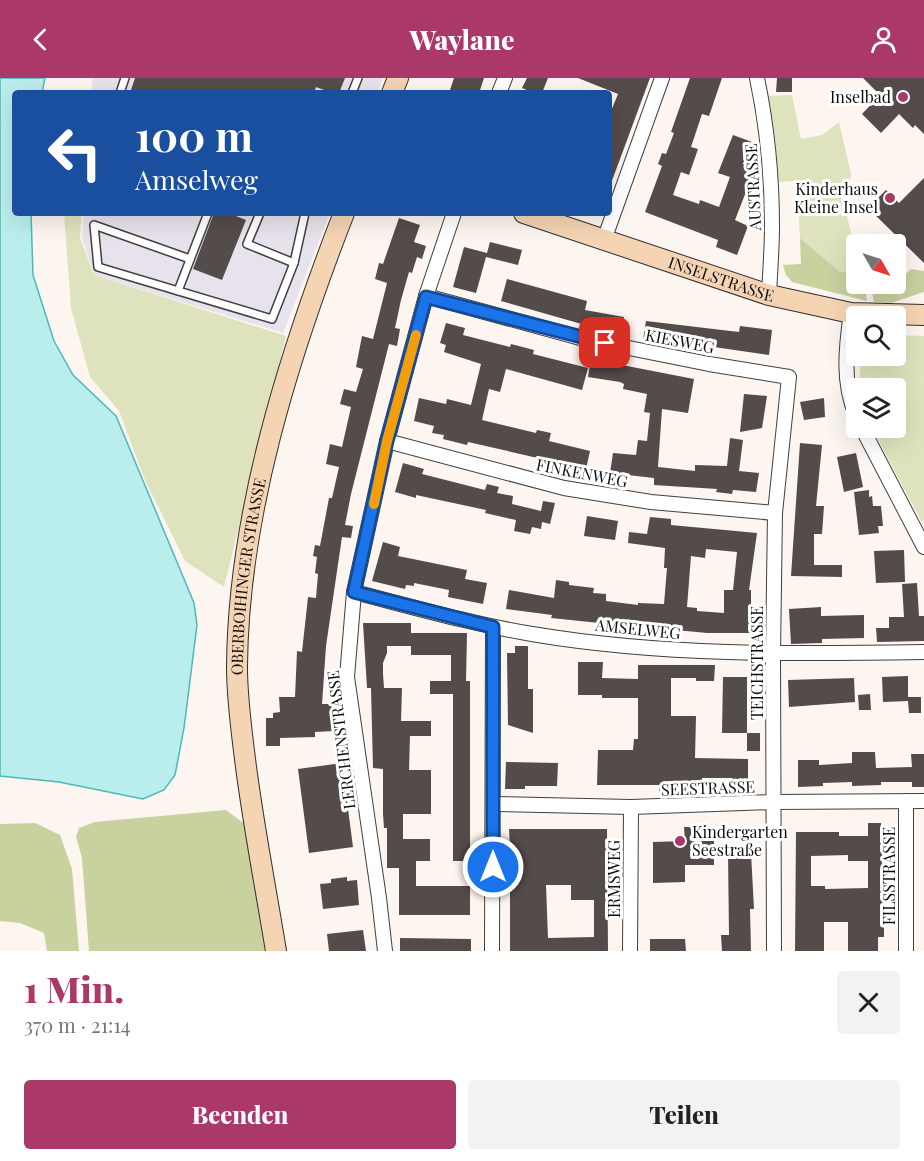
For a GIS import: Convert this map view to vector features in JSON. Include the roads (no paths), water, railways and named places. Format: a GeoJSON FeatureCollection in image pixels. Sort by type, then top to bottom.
{"type":"FeatureCollection","features":[{"type":"Feature","properties":{"kind":"main road","name":"OBERBOIHINGER STRASSE"},"geometry":{"type":"LineString","coordinates":[[276,951],[250,797],[240,720],[237,668],[241,597],[261,477],[287,374],[309,306],[343,216]]}},
{"type":"Feature","properties":{"kind":"main road","name":"INSELSTRASSE"},"geometry":{"type":"LineString","coordinates":[[533,216],[769,295],[846,312]]}},
{"type":"Feature","properties":{"kind":"main road","name":"INSELSTRASSE"},"geometry":{"type":"LineString","coordinates":[[906,315],[924,315]]}},
{"type":"Feature","properties":{"kind":"street"},"geometry":{"type":"LineString","coordinates":[[604,240],[662,78]]}},
{"type":"Feature","properties":{"kind":"street","name":"AUSTRASSE"},"geometry":{"type":"LineString","coordinates":[[757,78],[764,112],[770,173],[772,226],[769,295]]}},
{"type":"Feature","properties":{"kind":"street","name":"LERCHENSTRASSE"},"geometry":{"type":"LineString","coordinates":[[385,951],[347,677],[354,592],[387,441],[426,297],[453,216]]}},
{"type":"Feature","properties":{"kind":"street","name":"KIESWEG"},"geometry":{"type":"LineString","coordinates":[[426,297],[584,339],[709,364],[789,376]]}},
{"type":"Feature","properties":{"kind":"street","name":"TEICHSTRASSE"},"geometry":{"type":"LineString","coordinates":[[774,951],[775,513],[789,376]]}},
{"type":"Feature","properties":{"kind":"street"},"geometry":{"type":"LineString","coordinates":[[867,438],[924,547]]}},
{"type":"Feature","properties":{"kind":"street","name":"FINKENWEG"},"geometry":{"type":"LineString","coordinates":[[387,441],[564,488],[651,502],[775,513]]}},
{"type":"Feature","properties":{"kind":"street","name":"AMSELWEG"},"geometry":{"type":"LineString","coordinates":[[354,592],[493,627],[663,650],[773,654],[924,652]]}},
{"type":"Feature","properties":{"kind":"street"},"geometry":{"type":"LineString","coordinates":[[492,951],[493,627]]}},
{"type":"Feature","properties":{"kind":"street","name":"FILSSTRASSE"},"geometry":{"type":"LineString","coordinates":[[906,801],[906,951]]}},
{"type":"Feature","properties":{"kind":"street","name":"SEESTRASSE"},"geometry":{"type":"LineString","coordinates":[[493,804],[631,807],[774,802],[924,801]]}},
{"type":"Feature","properties":{"kind":"street","name":"ERMSWEG"},"geometry":{"type":"LineString","coordinates":[[630,951],[631,807]]}},
{"type":"Feature","properties":{"kind":"lane"},"geometry":{"type":"LineString","coordinates":[[178,291],[207,216]]}},
{"type":"Feature","properties":{"kind":"lane"},"geometry":{"type":"LineString","coordinates":[[259,216],[247,244],[294,263]]}},
{"type":"Feature","properties":{"kind":"lane"},"geometry":{"type":"LineString","coordinates":[[190,259],[94,225],[98,267],[272,319],[294,263],[304,216]]}},
{"type":"Feature","properties":{"kind":"water"},"geometry":{"type":"Polygon","coordinates":[[[0,78],[45,78],[43,90],[12,90],[12,216],[31,216],[33,275],[54,341],[73,375],[116,416],[194,603],[197,625],[184,728],[175,775],[164,790],[143,799],[59,782],[0,776],[0,78]]]}},
{"type":"Feature","properties":{"kind":"place","name":"Inselbad"},"geometry":{"type":"Point","coordinates":[903,97]}},
{"type":"Feature","properties":{"kind":"place","name":"Kinderhaus Kleine Insel"},"geometry":{"type":"Point","coordinates":[890,198]}},
{"type":"Feature","properties":{"kind":"place","name":"Kindergarten Seestraße"},"geometry":{"type":"Point","coordinates":[680,841]}}]}
